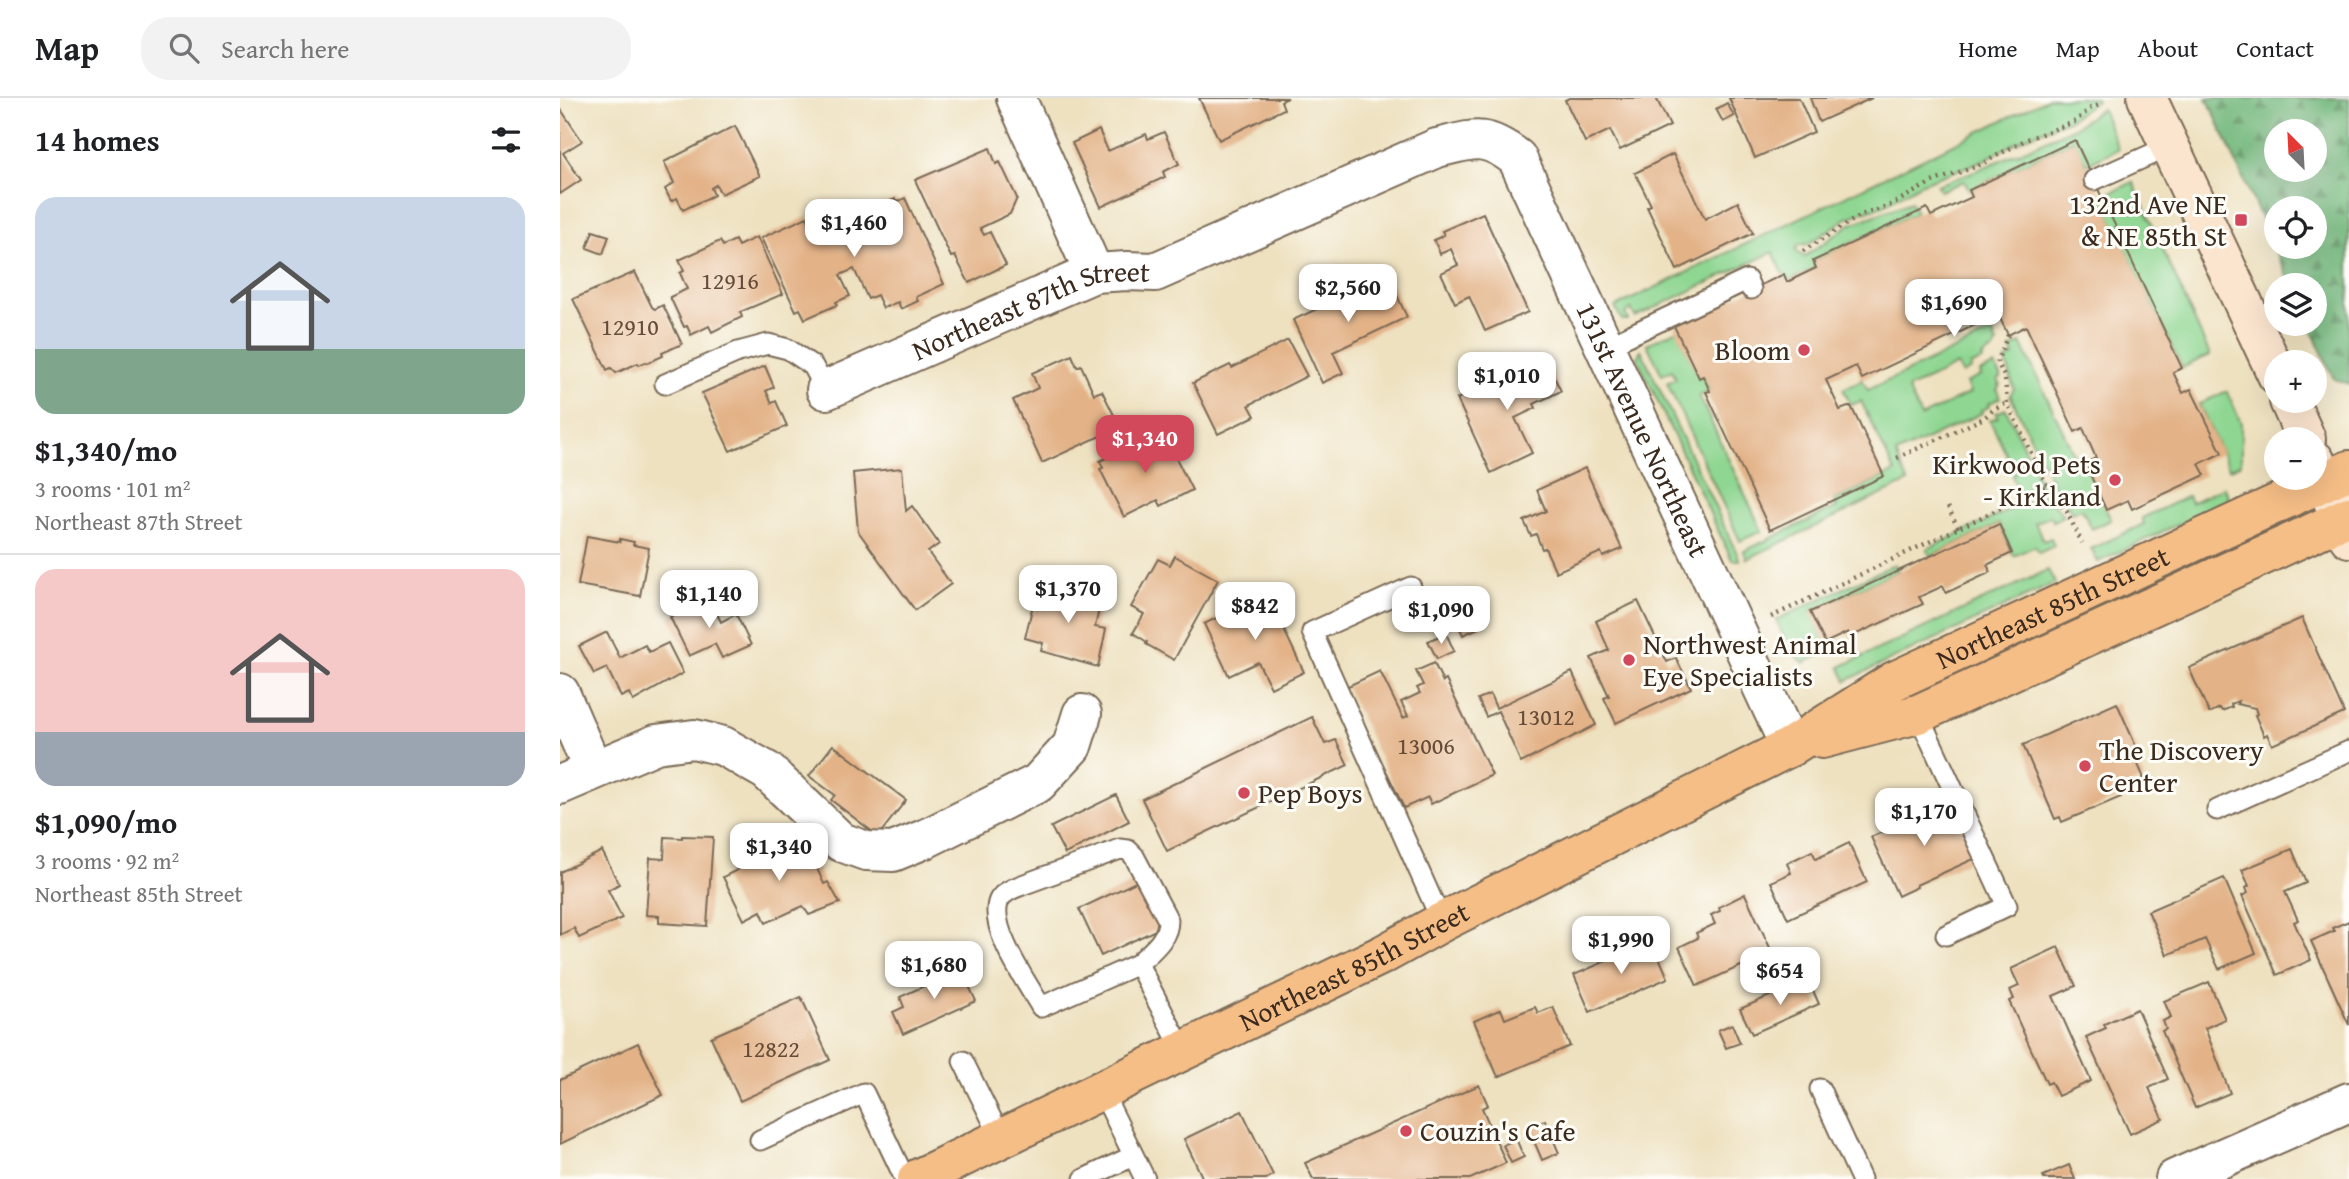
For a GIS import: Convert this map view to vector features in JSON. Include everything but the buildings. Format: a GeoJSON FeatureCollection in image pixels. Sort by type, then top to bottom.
{"type":"FeatureCollection","features":[{"type":"Feature","properties":{"kind":"main road","name":"Northeast 85th Street"},"geometry":{"type":"LineString","coordinates":[[917,1179],[1384,954],[1442,922],[1790,747],[1894,681],[2330,471]]}},
{"type":"Feature","properties":{"kind":"main road","name":"Northeast 85th Street"},"geometry":{"type":"LineString","coordinates":[[1790,747],[1918,714],[2346,524]]}},
{"type":"Feature","properties":{"kind":"street"},"geometry":{"type":"LineString","coordinates":[[1016,98],[1094,273]]}},
{"type":"Feature","properties":{"kind":"street"},"geometry":{"type":"LineString","coordinates":[[2147,98],[2265,350]]}},
{"type":"Feature","properties":{"kind":"street","name":"Northeast 87th Street"},"geometry":{"type":"LineString","coordinates":[[826,390],[1094,273],[1155,272],[1437,148],[1472,140]]}},
{"type":"Feature","properties":{"kind":"street","name":"131st Avenue Northeast"},"geometry":{"type":"LineString","coordinates":[[1472,140],[1496,142],[1517,158],[1790,747]]}},
{"type":"Feature","properties":{"kind":"street"},"geometry":{"type":"LineString","coordinates":[[2330,471],[2346,524]]}},
{"type":"Feature","properties":{"kind":"street"},"geometry":{"type":"LineString","coordinates":[[560,694],[577,778],[656,744],[694,739],[723,746],[767,771],[841,842],[866,851],[893,852],[1038,783],[1072,746],[1082,714]]}},
{"type":"Feature","properties":{"kind":"street"},"geometry":{"type":"LineString","coordinates":[[2175,1179],[2349,1102]]}},
{"type":"Feature","properties":{"kind":"lane"},"geometry":{"type":"LineString","coordinates":[[2094,180],[2170,146]]}},
{"type":"Feature","properties":{"kind":"lane"},"geometry":{"type":"LineString","coordinates":[[1605,347],[1747,280],[1751,289]]}},
{"type":"Feature","properties":{"kind":"lane"},"geometry":{"type":"LineString","coordinates":[[665,384],[738,352],[768,344],[788,349],[813,366],[826,390]]}},
{"type":"Feature","properties":{"kind":"lane"},"geometry":{"type":"LineString","coordinates":[[1411,587],[1312,632],[1442,922]]}},
{"type":"Feature","properties":{"kind":"lane"},"geometry":{"type":"LineString","coordinates":[[1918,714],[2007,906],[1945,934]]}},
{"type":"Feature","properties":{"kind":"lane"},"geometry":{"type":"LineString","coordinates":[[2217,810],[2349,751]]}},
{"type":"Feature","properties":{"kind":"lane"},"geometry":{"type":"LineString","coordinates":[[1120,849],[1128,850],[1134,856],[1168,920],[1164,937],[1138,964],[1041,1007],[1007,947],[996,917],[1000,900],[1008,891],[1022,885],[1120,849]]}},
{"type":"Feature","properties":{"kind":"lane"},"geometry":{"type":"LineString","coordinates":[[1138,964],[1182,1049]]}},
{"type":"Feature","properties":{"kind":"lane"},"geometry":{"type":"LineString","coordinates":[[963,1061],[1001,1138]]}},
{"type":"Feature","properties":{"kind":"lane"},"geometry":{"type":"LineString","coordinates":[[1101,1089],[1145,1179]]}},
{"type":"Feature","properties":{"kind":"lane"},"geometry":{"type":"LineString","coordinates":[[1820,1089],[1861,1179]]}},
{"type":"Feature","properties":{"kind":"lane"},"geometry":{"type":"LineString","coordinates":[[760,1140],[864,1093],[905,1179]]}},
{"type":"Feature","properties":{"kind":"lane"},"geometry":{"type":"LineString","coordinates":[[1084,1179],[1133,1156]]}},
{"type":"Feature","properties":{"kind":"path"},"geometry":{"type":"LineString","coordinates":[[1803,251],[1861,215],[1887,207],[1932,182],[1980,164],[2025,141],[2074,122],[2091,108],[2102,104]]}},
{"type":"Feature","properties":{"kind":"path"},"geometry":{"type":"LineString","coordinates":[[2008,335],[1997,360],[2005,379],[2007,403],[2047,486],[2067,512],[2082,543]]}},
{"type":"Feature","properties":{"kind":"path"},"geometry":{"type":"LineString","coordinates":[[1897,458],[1984,418],[2007,403]]}},
{"type":"Feature","properties":{"kind":"path"},"geometry":{"type":"LineString","coordinates":[[1771,617],[2047,486]]}},
{"type":"Feature","properties":{"kind":"path"},"geometry":{"type":"LineString","coordinates":[[1948,507],[1958,528]]}},
{"type":"Feature","properties":{"kind":"green space"},"geometry":{"type":"Polygon","coordinates":[[[2049,98],[2096,98],[2097,101],[2068,120],[2026,137],[1984,160],[1920,184],[1884,205],[1847,218],[1808,244],[1798,245],[1796,251],[1804,257],[1849,225],[1911,202],[1916,213],[1813,261],[1816,268],[1787,282],[1773,252],[1635,317],[1631,309],[1625,313],[1628,320],[1622,320],[1615,307],[2049,98]]]}},
{"type":"Feature","properties":{"kind":"green space"},"geometry":{"type":"Polygon","coordinates":[[[2207,98],[2349,98],[2349,384],[2334,379],[2327,364],[2327,350],[2321,350],[2314,336],[2327,336],[2327,273],[2286,273],[2279,259],[2327,259],[2327,196],[2264,196],[2264,225],[2207,98]]]}},
{"type":"Feature","properties":{"kind":"green space"},"geometry":{"type":"Polygon","coordinates":[[[2102,109],[2118,149],[2086,164],[2074,140],[1969,190],[1964,181],[1940,191],[1937,185],[2041,143],[2078,125],[2102,109]]]}},
{"type":"Feature","properties":{"kind":"green space"},"geometry":{"type":"Polygon","coordinates":[[[2133,182],[2210,355],[2182,368],[2101,197],[2133,182]]]}},
{"type":"Feature","properties":{"kind":"green space"},"geometry":{"type":"Polygon","coordinates":[[[1677,330],[1699,377],[1703,376],[1710,391],[1699,396],[1762,531],[1740,541],[1667,383],[1676,378],[1672,370],[1662,375],[1647,344],[1677,330]]]}},
{"type":"Feature","properties":{"kind":"green space"},"geometry":{"type":"Polygon","coordinates":[[[1992,332],[1996,348],[1982,357],[1983,360],[1970,366],[1971,369],[1962,374],[1957,365],[1908,389],[1921,417],[1970,393],[1966,383],[1981,376],[1980,372],[1995,366],[2001,378],[1998,379],[2000,384],[1997,390],[2000,398],[1988,404],[1989,407],[1981,410],[1982,413],[1896,454],[1908,482],[1747,559],[1744,551],[1837,507],[1834,500],[1895,472],[1861,401],[1851,405],[1843,389],[1862,380],[1868,390],[1992,332]]]}},
{"type":"Feature","properties":{"kind":"green space"},"geometry":{"type":"Polygon","coordinates":[[[2021,343],[2079,465],[2085,463],[2111,520],[2092,529],[2082,509],[2072,513],[2064,498],[2061,499],[2057,493],[2010,395],[2014,389],[2006,360],[2014,356],[2011,349],[2021,343]]]}},
{"type":"Feature","properties":{"kind":"green space"},"geometry":{"type":"Polygon","coordinates":[[[1641,350],[1740,560],[1732,560],[1637,357],[1641,350]]]}},
{"type":"Feature","properties":{"kind":"green space"},"geometry":{"type":"Polygon","coordinates":[[[2227,391],[2241,423],[2241,464],[2229,469],[2199,404],[2227,391]]]}},
{"type":"Feature","properties":{"kind":"green space"},"geometry":{"type":"Polygon","coordinates":[[[2006,409],[2041,485],[2020,494],[2012,476],[2015,473],[1990,420],[1998,417],[1996,413],[2006,409]]]}},
{"type":"Feature","properties":{"kind":"green space"},"geometry":{"type":"Polygon","coordinates":[[[2224,487],[2230,500],[2098,562],[2091,549],[2144,524],[2142,518],[2188,496],[2191,503],[2224,487]]]}},
{"type":"Feature","properties":{"kind":"green space"},"geometry":{"type":"Polygon","coordinates":[[[2044,494],[2063,516],[2053,521],[2051,516],[2035,523],[2044,541],[2051,538],[2054,546],[2039,553],[2035,546],[2014,556],[1999,524],[1930,556],[1927,549],[2044,494]]]}},
{"type":"Feature","properties":{"kind":"green space"},"geometry":{"type":"Polygon","coordinates":[[[1895,564],[1898,571],[1811,611],[1829,651],[1804,663],[1790,650],[1776,620],[1895,564]]]}},
{"type":"Feature","properties":{"kind":"green space"},"geometry":{"type":"Polygon","coordinates":[[[2048,570],[2055,583],[1846,681],[1840,667],[2048,570]]]}},
{"type":"Feature","properties":{"kind":"place","name":"132nd Ave NE & NE 85th St"},"geometry":{"type":"Point","coordinates":[2241,220]}},
{"type":"Feature","properties":{"kind":"place","name":"Bloom"},"geometry":{"type":"Point","coordinates":[1804,350]}},
{"type":"Feature","properties":{"kind":"place","name":"Kirkwood Pets - Kirkland"},"geometry":{"type":"Point","coordinates":[2115,480]}},
{"type":"Feature","properties":{"kind":"place","name":"Northwest Animal Eye Specialists"},"geometry":{"type":"Point","coordinates":[1629,660]}},
{"type":"Feature","properties":{"kind":"place","name":"The Discovery Center"},"geometry":{"type":"Point","coordinates":[2085,766]}},
{"type":"Feature","properties":{"kind":"place","name":"Pep Boys"},"geometry":{"type":"Point","coordinates":[1244,793]}},
{"type":"Feature","properties":{"kind":"place","name":"Couzin's Cafe"},"geometry":{"type":"Point","coordinates":[1406,1131]}}]}
